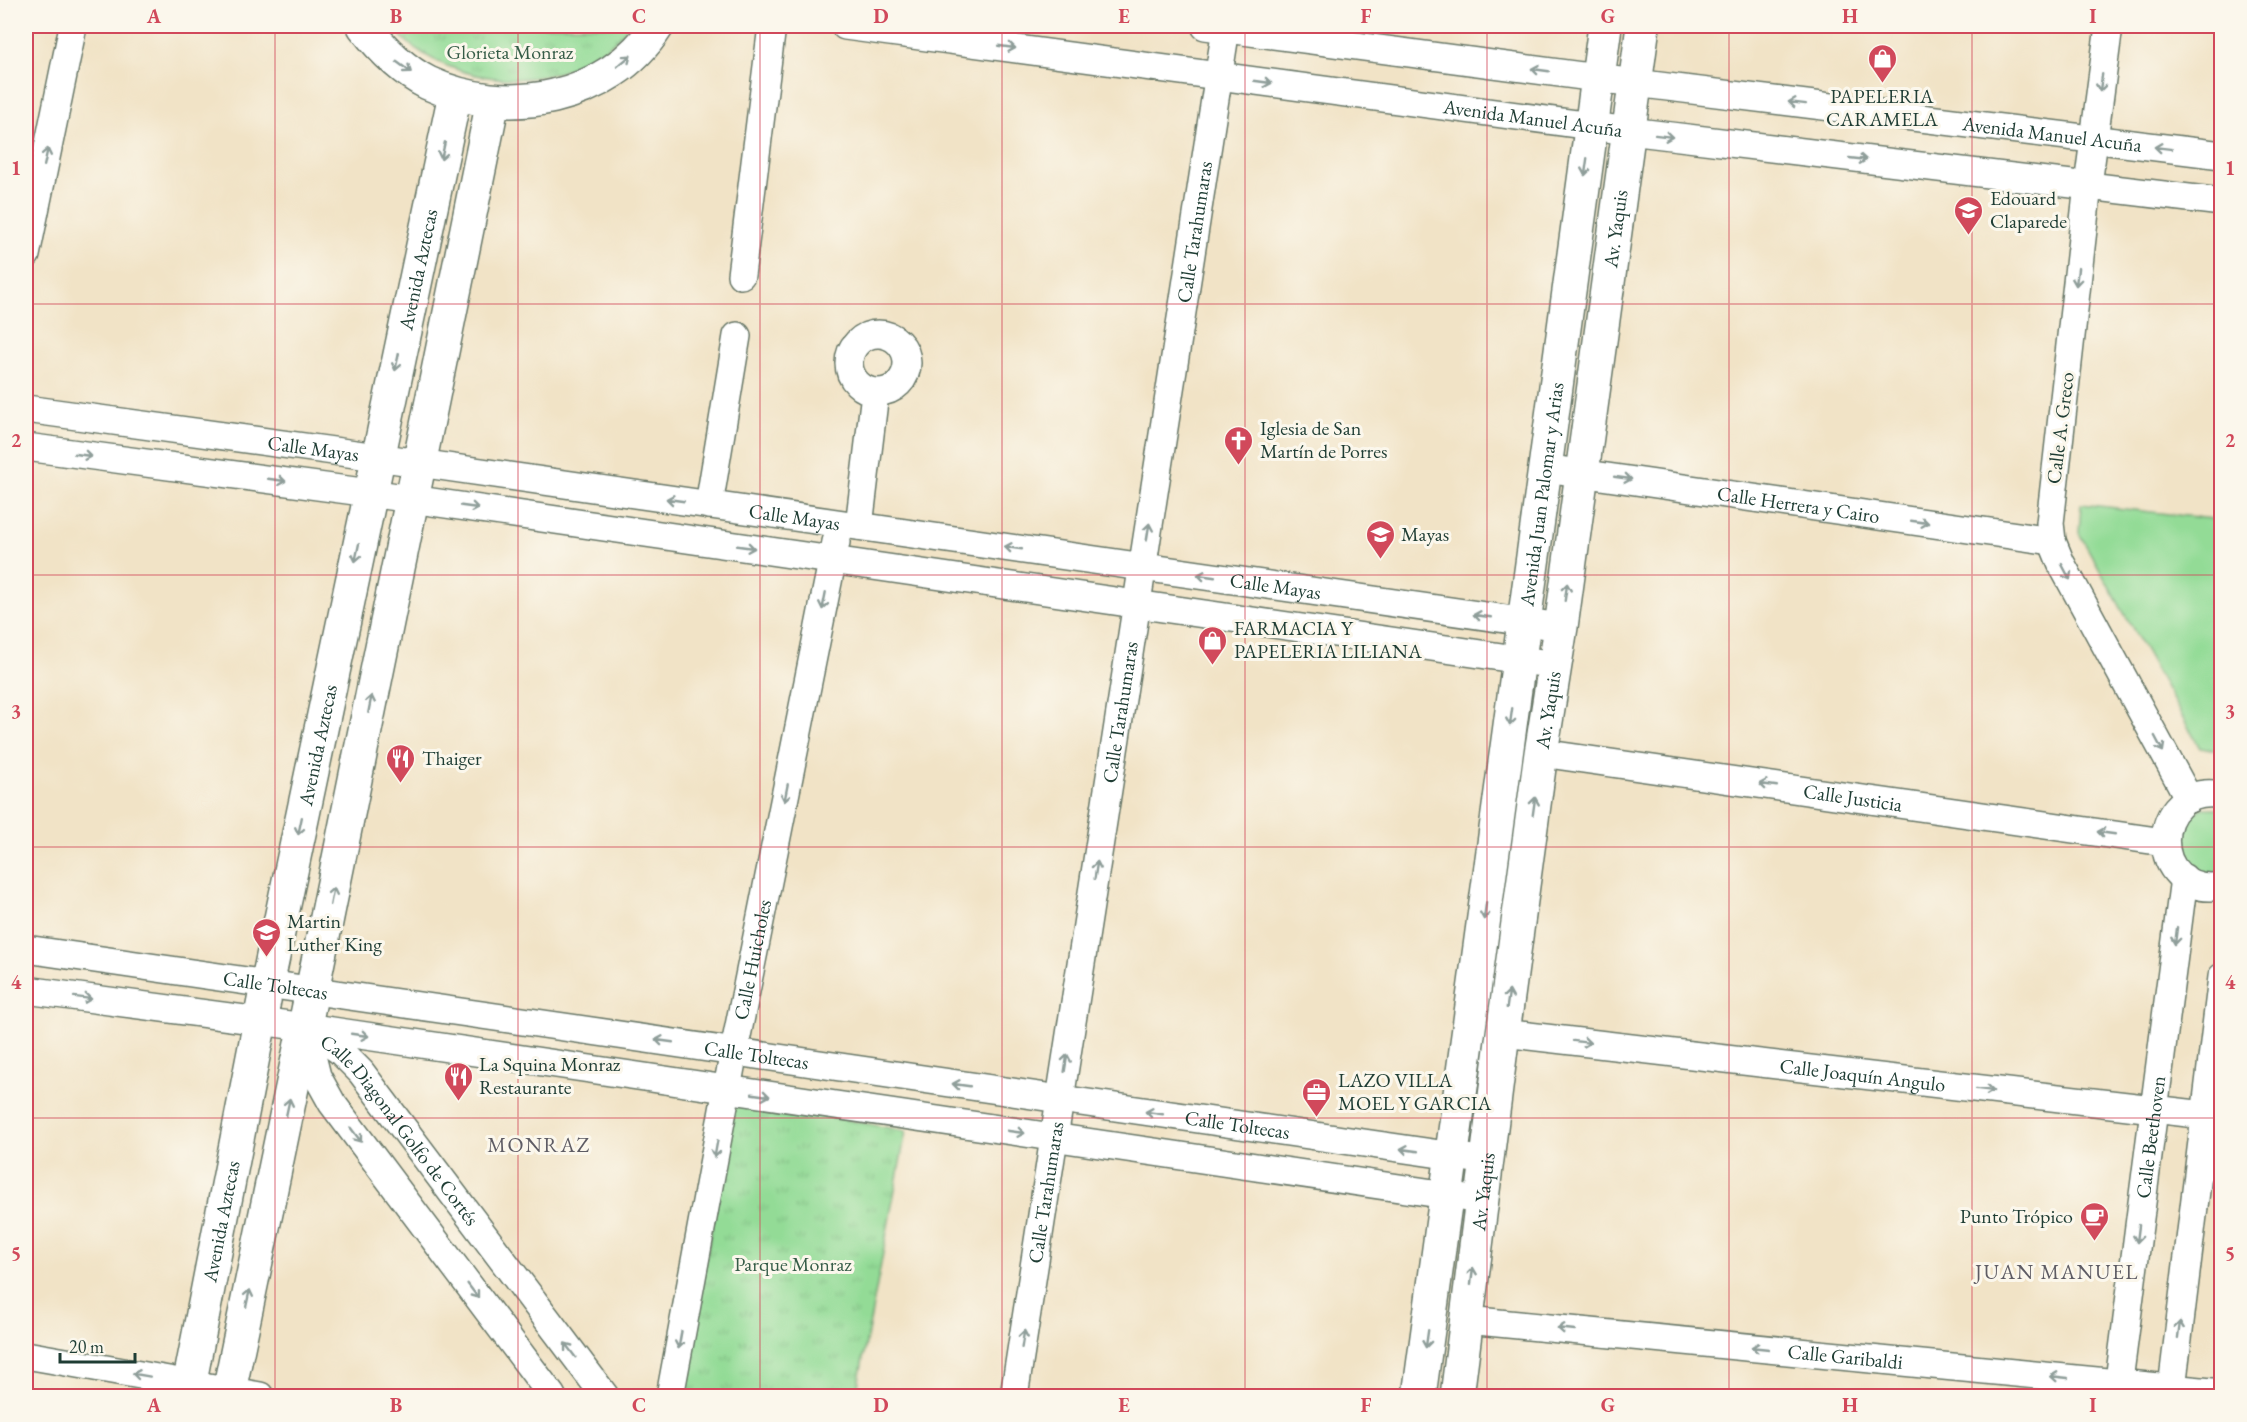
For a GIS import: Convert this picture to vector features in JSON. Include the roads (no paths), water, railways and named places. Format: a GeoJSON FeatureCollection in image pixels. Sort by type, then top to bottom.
{"type":"FeatureCollection","features":[{"type":"Feature","properties":{"kind":"street"},"geometry":{"type":"LineString","coordinates":[[26,255],[72,26]]}},
{"type":"Feature","properties":{"kind":"street"},"geometry":{"type":"LineString","coordinates":[[364,26],[378,44],[401,65],[426,82],[455,94],[493,101],[524,102],[554,97],[584,87],[611,72],[635,52],[657,26]]}},
{"type":"Feature","properties":{"kind":"street"},"geometry":{"type":"LineString","coordinates":[[741,275],[772,26]]}},
{"type":"Feature","properties":{"kind":"street","name":"Avenida Manuel Acuña"},"geometry":{"type":"LineString","coordinates":[[845,26],[1629,131],[2222,202]]}},
{"type":"Feature","properties":{"kind":"street","name":"Av. Yaquis"},"geometry":{"type":"LineString","coordinates":[[1564,328],[1605,26]]}},
{"type":"Feature","properties":{"kind":"street","name":"Av. Yaquis"},"geometry":{"type":"LineString","coordinates":[[1457,1396],[1541,753],[1556,665],[1643,26]]}},
{"type":"Feature","properties":{"kind":"street","name":"Calle A. Greco"},"geometry":{"type":"LineString","coordinates":[[2109,26],[2088,185],[2050,523],[2052,541],[2061,563],[2189,799]]}},
{"type":"Feature","properties":{"kind":"street","name":"Avenida Manuel Acuña"},"geometry":{"type":"LineString","coordinates":[[1216,27],[1635,83],[2222,155]]}},
{"type":"Feature","properties":{"kind":"street","name":"Calle Tarahumaras"},"geometry":{"type":"LineString","coordinates":[[1014,1396],[1219,76],[1216,27]]}},
{"type":"Feature","properties":{"kind":"street","name":"Avenida Aztecas"},"geometry":{"type":"LineString","coordinates":[[189,1390],[267,985],[455,94]]}},
{"type":"Feature","properties":{"kind":"street","name":"Avenida Aztecas"},"geometry":{"type":"LineString","coordinates":[[239,1395],[312,991],[493,101]]}},
{"type":"Feature","properties":{"kind":"street","name":"Avenida Juan Palomar y Arias"},"geometry":{"type":"LineString","coordinates":[[1519,660],[1564,328]]}},
{"type":"Feature","properties":{"kind":"street"},"geometry":{"type":"LineString","coordinates":[[709,505],[737,336]]}},
{"type":"Feature","properties":{"kind":"street","name":"Calle Huicholes"},"geometry":{"type":"LineString","coordinates":[[670,1396],[734,1051],[832,560],[849,525],[875,393]]}},
{"type":"Feature","properties":{"kind":"street","name":"Calle Mayas"},"geometry":{"type":"LineString","coordinates":[[26,409],[377,457],[1561,627]]}},
{"type":"Feature","properties":{"kind":"street","name":"Calle Mayas"},"geometry":{"type":"LineString","coordinates":[[26,447],[370,493],[1556,665]]}},
{"type":"Feature","properties":{"kind":"street","name":"Calle Herrera y Cairo"},"geometry":{"type":"LineString","coordinates":[[1545,468],[2052,541]]}},
{"type":"Feature","properties":{"kind":"street","name":"Av. Yaquis"},"geometry":{"type":"LineString","coordinates":[[1419,1396],[1519,660]]}},
{"type":"Feature","properties":{"kind":"street","name":"Calle Justicia"},"geometry":{"type":"LineString","coordinates":[[1541,753],[2164,842]]}},
{"type":"Feature","properties":{"kind":"street"},"geometry":{"type":"LineString","coordinates":[[2222,795],[2211,793],[2189,799],[2171,816],[2166,827],[2164,842],[2169,862],[2184,878],[2204,887],[2222,886]]}},
{"type":"Feature","properties":{"kind":"street","name":"Calle Beethoven"},"geometry":{"type":"LineString","coordinates":[[2118,1390],[2184,878]]}},
{"type":"Feature","properties":{"kind":"street","name":"Calle Toltecas"},"geometry":{"type":"LineString","coordinates":[[26,949],[1488,1161]]}},
{"type":"Feature","properties":{"kind":"street"},"geometry":{"type":"LineString","coordinates":[[2172,1392],[2213,1116],[2222,978]]}},
{"type":"Feature","properties":{"kind":"street","name":"Calle Toltecas"},"geometry":{"type":"LineString","coordinates":[[26,990],[305,1027],[1482,1200]]}},
{"type":"Feature","properties":{"kind":"street","name":"Calle Diagonal Golfo de Cortés"},"geometry":{"type":"LineString","coordinates":[[305,1027],[316,1076],[332,1104],[552,1396]]}},
{"type":"Feature","properties":{"kind":"street","name":"Calle Diagonal Golfo de Cortés"},"geometry":{"type":"LineString","coordinates":[[305,1027],[339,1050],[361,1072],[605,1396]]}},
{"type":"Feature","properties":{"kind":"street","name":"Calle Joaquín Angulo"},"geometry":{"type":"LineString","coordinates":[[1503,1033],[2213,1116]]}},
{"type":"Feature","properties":{"kind":"street","name":"Calle Garibaldi"},"geometry":{"type":"LineString","coordinates":[[1467,1320],[2118,1390],[2222,1393]]}},
{"type":"Feature","properties":{"kind":"street"},"geometry":{"type":"LineString","coordinates":[[26,1355],[189,1390],[239,1395]]}},
{"type":"Feature","properties":{"kind":"place","name":"PAPELERIA CARAMELA"},"geometry":{"type":"Point","coordinates":[1882,84]}},
{"type":"Feature","properties":{"kind":"place","name":"Edouard Claparede"},"geometry":{"type":"Point","coordinates":[1969,236]}},
{"type":"Feature","properties":{"kind":"place","name":"Iglesia de San Martín de Porres"},"geometry":{"type":"Point","coordinates":[1239,466]}},
{"type":"Feature","properties":{"kind":"place","name":"Mayas"},"geometry":{"type":"Point","coordinates":[1380,560]}},
{"type":"Feature","properties":{"kind":"place","name":"FARMACIA Y PAPELERIA LILIANA"},"geometry":{"type":"Point","coordinates":[1213,666]}},
{"type":"Feature","properties":{"kind":"place","name":"Thaiger"},"geometry":{"type":"Point","coordinates":[401,784]}},
{"type":"Feature","properties":{"kind":"place","name":"Martin Luther King"},"geometry":{"type":"Point","coordinates":[266,958]}},
{"type":"Feature","properties":{"kind":"place","name":"La Squina Monraz Restaurante"},"geometry":{"type":"Point","coordinates":[458,1102]}},
{"type":"Feature","properties":{"kind":"place","name":"LAZO VILLA MOEL Y GARCIA"},"geometry":{"type":"Point","coordinates":[1317,1118]}},
{"type":"Feature","properties":{"kind":"place","name":"Punto Trópico"},"geometry":{"type":"Point","coordinates":[2094,1242]}},
{"type":"Feature","properties":{"kind":"district","name":"MONRAZ"},"geometry":{"type":"Point","coordinates":[539,1145]}},
{"type":"Feature","properties":{"kind":"district","name":"JUAN MANUEL"},"geometry":{"type":"Point","coordinates":[2057,1272]}},
{"type":"Feature","properties":{"kind":"park label","name":"Glorieta Monraz"},"geometry":{"type":"Point","coordinates":[510,52]}},
{"type":"Feature","properties":{"kind":"park label","name":"Parque Monraz"},"geometry":{"type":"Point","coordinates":[793,1264]}}]}
